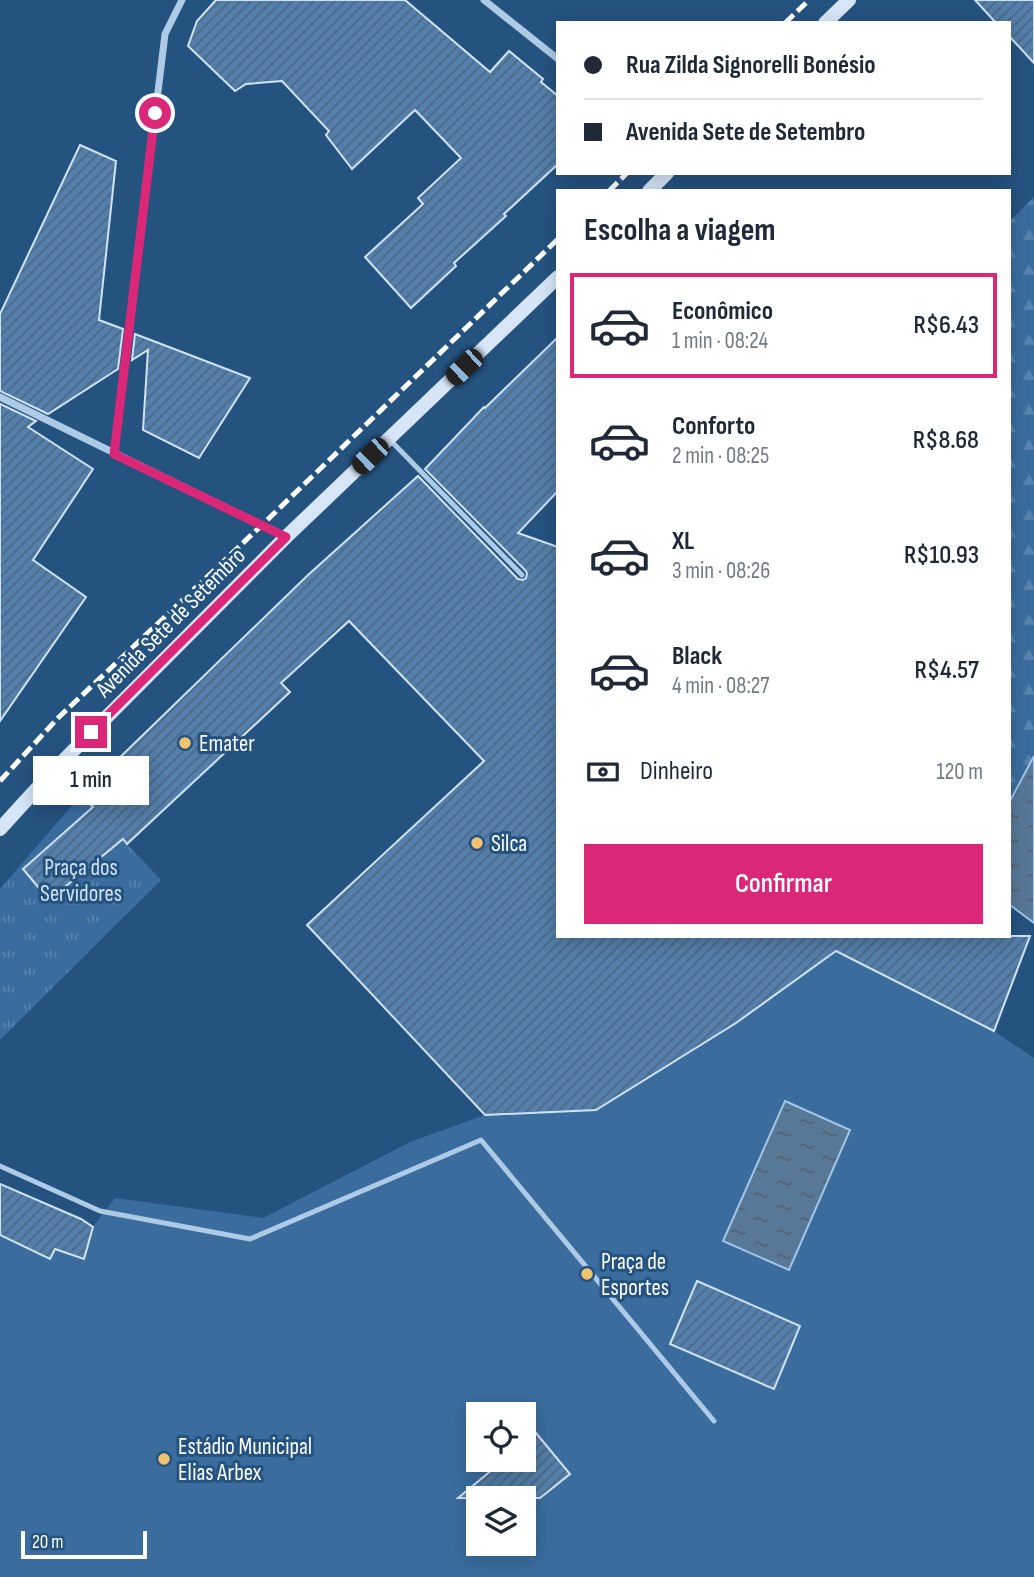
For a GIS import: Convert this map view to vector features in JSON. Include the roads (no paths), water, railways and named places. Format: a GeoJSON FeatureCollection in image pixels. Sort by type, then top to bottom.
{"type":"FeatureCollection","features":[{"type":"Feature","properties":{"kind":"main road"},"geometry":{"type":"LineString","coordinates":[[827,21],[849,0]]}},
{"type":"Feature","properties":{"kind":"main road"},"geometry":{"type":"LineString","coordinates":[[651,189],[665,175]]}},
{"type":"Feature","properties":{"kind":"main road","name":"Avenida Sete de Setembro"},"geometry":{"type":"LineString","coordinates":[[0,829],[52,772],[286,537],[556,279]]}},
{"type":"Feature","properties":{"kind":"street"},"geometry":{"type":"LineString","coordinates":[[114,454],[165,34],[182,0]]}},
{"type":"Feature","properties":{"kind":"street"},"geometry":{"type":"LineString","coordinates":[[484,0],[556,57]]}},
{"type":"Feature","properties":{"kind":"street"},"geometry":{"type":"LineString","coordinates":[[0,397],[286,537]]}},
{"type":"Feature","properties":{"kind":"lane"},"geometry":{"type":"LineString","coordinates":[[388,439],[522,575]]}},
{"type":"Feature","properties":{"kind":"lane"},"geometry":{"type":"LineString","coordinates":[[0,1166],[100,1211],[250,1239],[481,1140],[714,1421]]}},
{"type":"Feature","properties":{"kind":"water"},"geometry":{"type":"Polygon","coordinates":[[[1034,756],[1034,923],[1011,906],[1011,799],[1034,756]]]}},
{"type":"Feature","properties":{"kind":"water"},"geometry":{"type":"Polygon","coordinates":[[[785,1101],[850,1130],[789,1270],[723,1241],[785,1101]]]}},
{"type":"Feature","properties":{"kind":"railway"},"geometry":{"type":"LineString","coordinates":[[787,21],[809,0]]}},
{"type":"Feature","properties":{"kind":"railway"},"geometry":{"type":"LineString","coordinates":[[611,189],[625,175]]}},
{"type":"Feature","properties":{"kind":"railway"},"geometry":{"type":"LineString","coordinates":[[0,781],[58,718],[556,241]]}},
{"type":"Feature","properties":{"kind":"place","name":"Emater"},"geometry":{"type":"Point","coordinates":[185,743]}},
{"type":"Feature","properties":{"kind":"place","name":"Silca"},"geometry":{"type":"Point","coordinates":[477,843]}},
{"type":"Feature","properties":{"kind":"place","name":"Praça de Esportes"},"geometry":{"type":"Point","coordinates":[587,1274]}},
{"type":"Feature","properties":{"kind":"place","name":"Estádio Municipal Elias Arbex"},"geometry":{"type":"Point","coordinates":[164,1459]}},
{"type":"Feature","properties":{"kind":"park label","name":"Praça dos Servidores"},"geometry":{"type":"Point","coordinates":[81,880]}}]}
